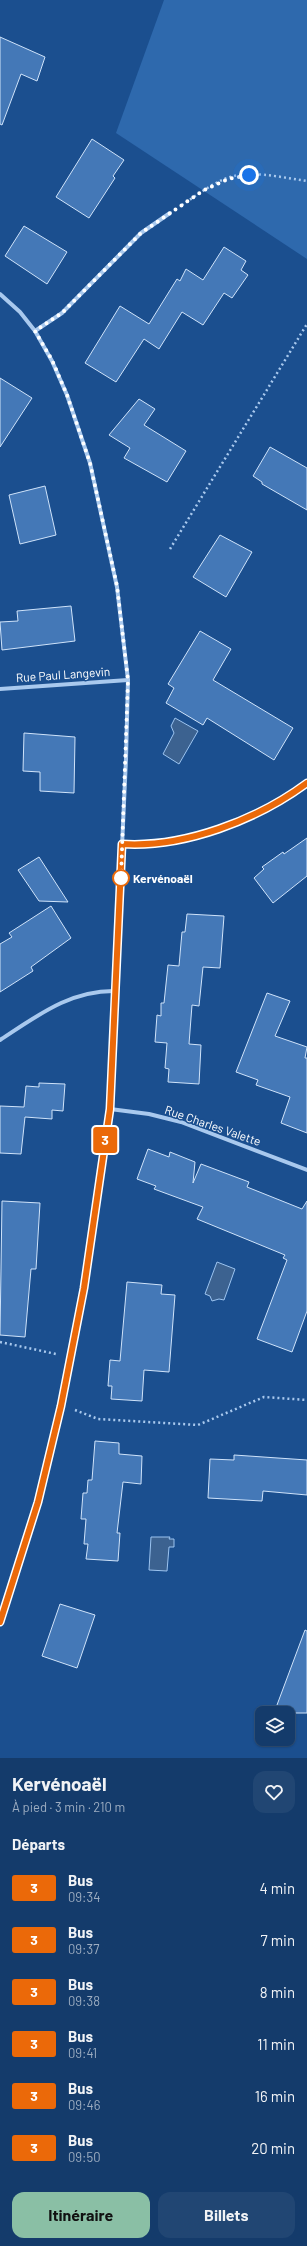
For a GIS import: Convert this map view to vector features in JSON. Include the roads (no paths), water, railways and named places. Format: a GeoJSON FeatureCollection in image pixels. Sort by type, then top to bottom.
{"type":"FeatureCollection","features":[{"type":"Feature","properties":{"kind":"street"},"geometry":{"type":"LineString","coordinates":[[35,331],[62,313],[141,233],[170,213]]}},
{"type":"Feature","properties":{"kind":"street","name":"Rue Paul Langevin"},"geometry":{"type":"LineString","coordinates":[[0,294],[20,312],[35,331],[52,360],[67,395],[90,463],[117,586],[128,680],[110,1109],[84,1288],[61,1406],[38,1502],[0,1622]]}},
{"type":"Feature","properties":{"kind":"street","name":"Rue Paul Langevin"},"geometry":{"type":"LineString","coordinates":[[0,688],[128,680]]}},
{"type":"Feature","properties":{"kind":"street"},"geometry":{"type":"LineString","coordinates":[[122,844],[167,842],[220,829],[280,801],[307,783]]}},
{"type":"Feature","properties":{"kind":"street"},"geometry":{"type":"LineString","coordinates":[[0,1040],[55,1004],[79,995],[102,991],[116,991]]}},
{"type":"Feature","properties":{"kind":"street","name":"Rue Charles Valette"},"geometry":{"type":"LineString","coordinates":[[110,1109],[149,1114],[181,1122],[307,1170]]}},
{"type":"Feature","properties":{"kind":"place","name":"Kervénoaël"},"geometry":{"type":"Point","coordinates":[121,878]}}]}
